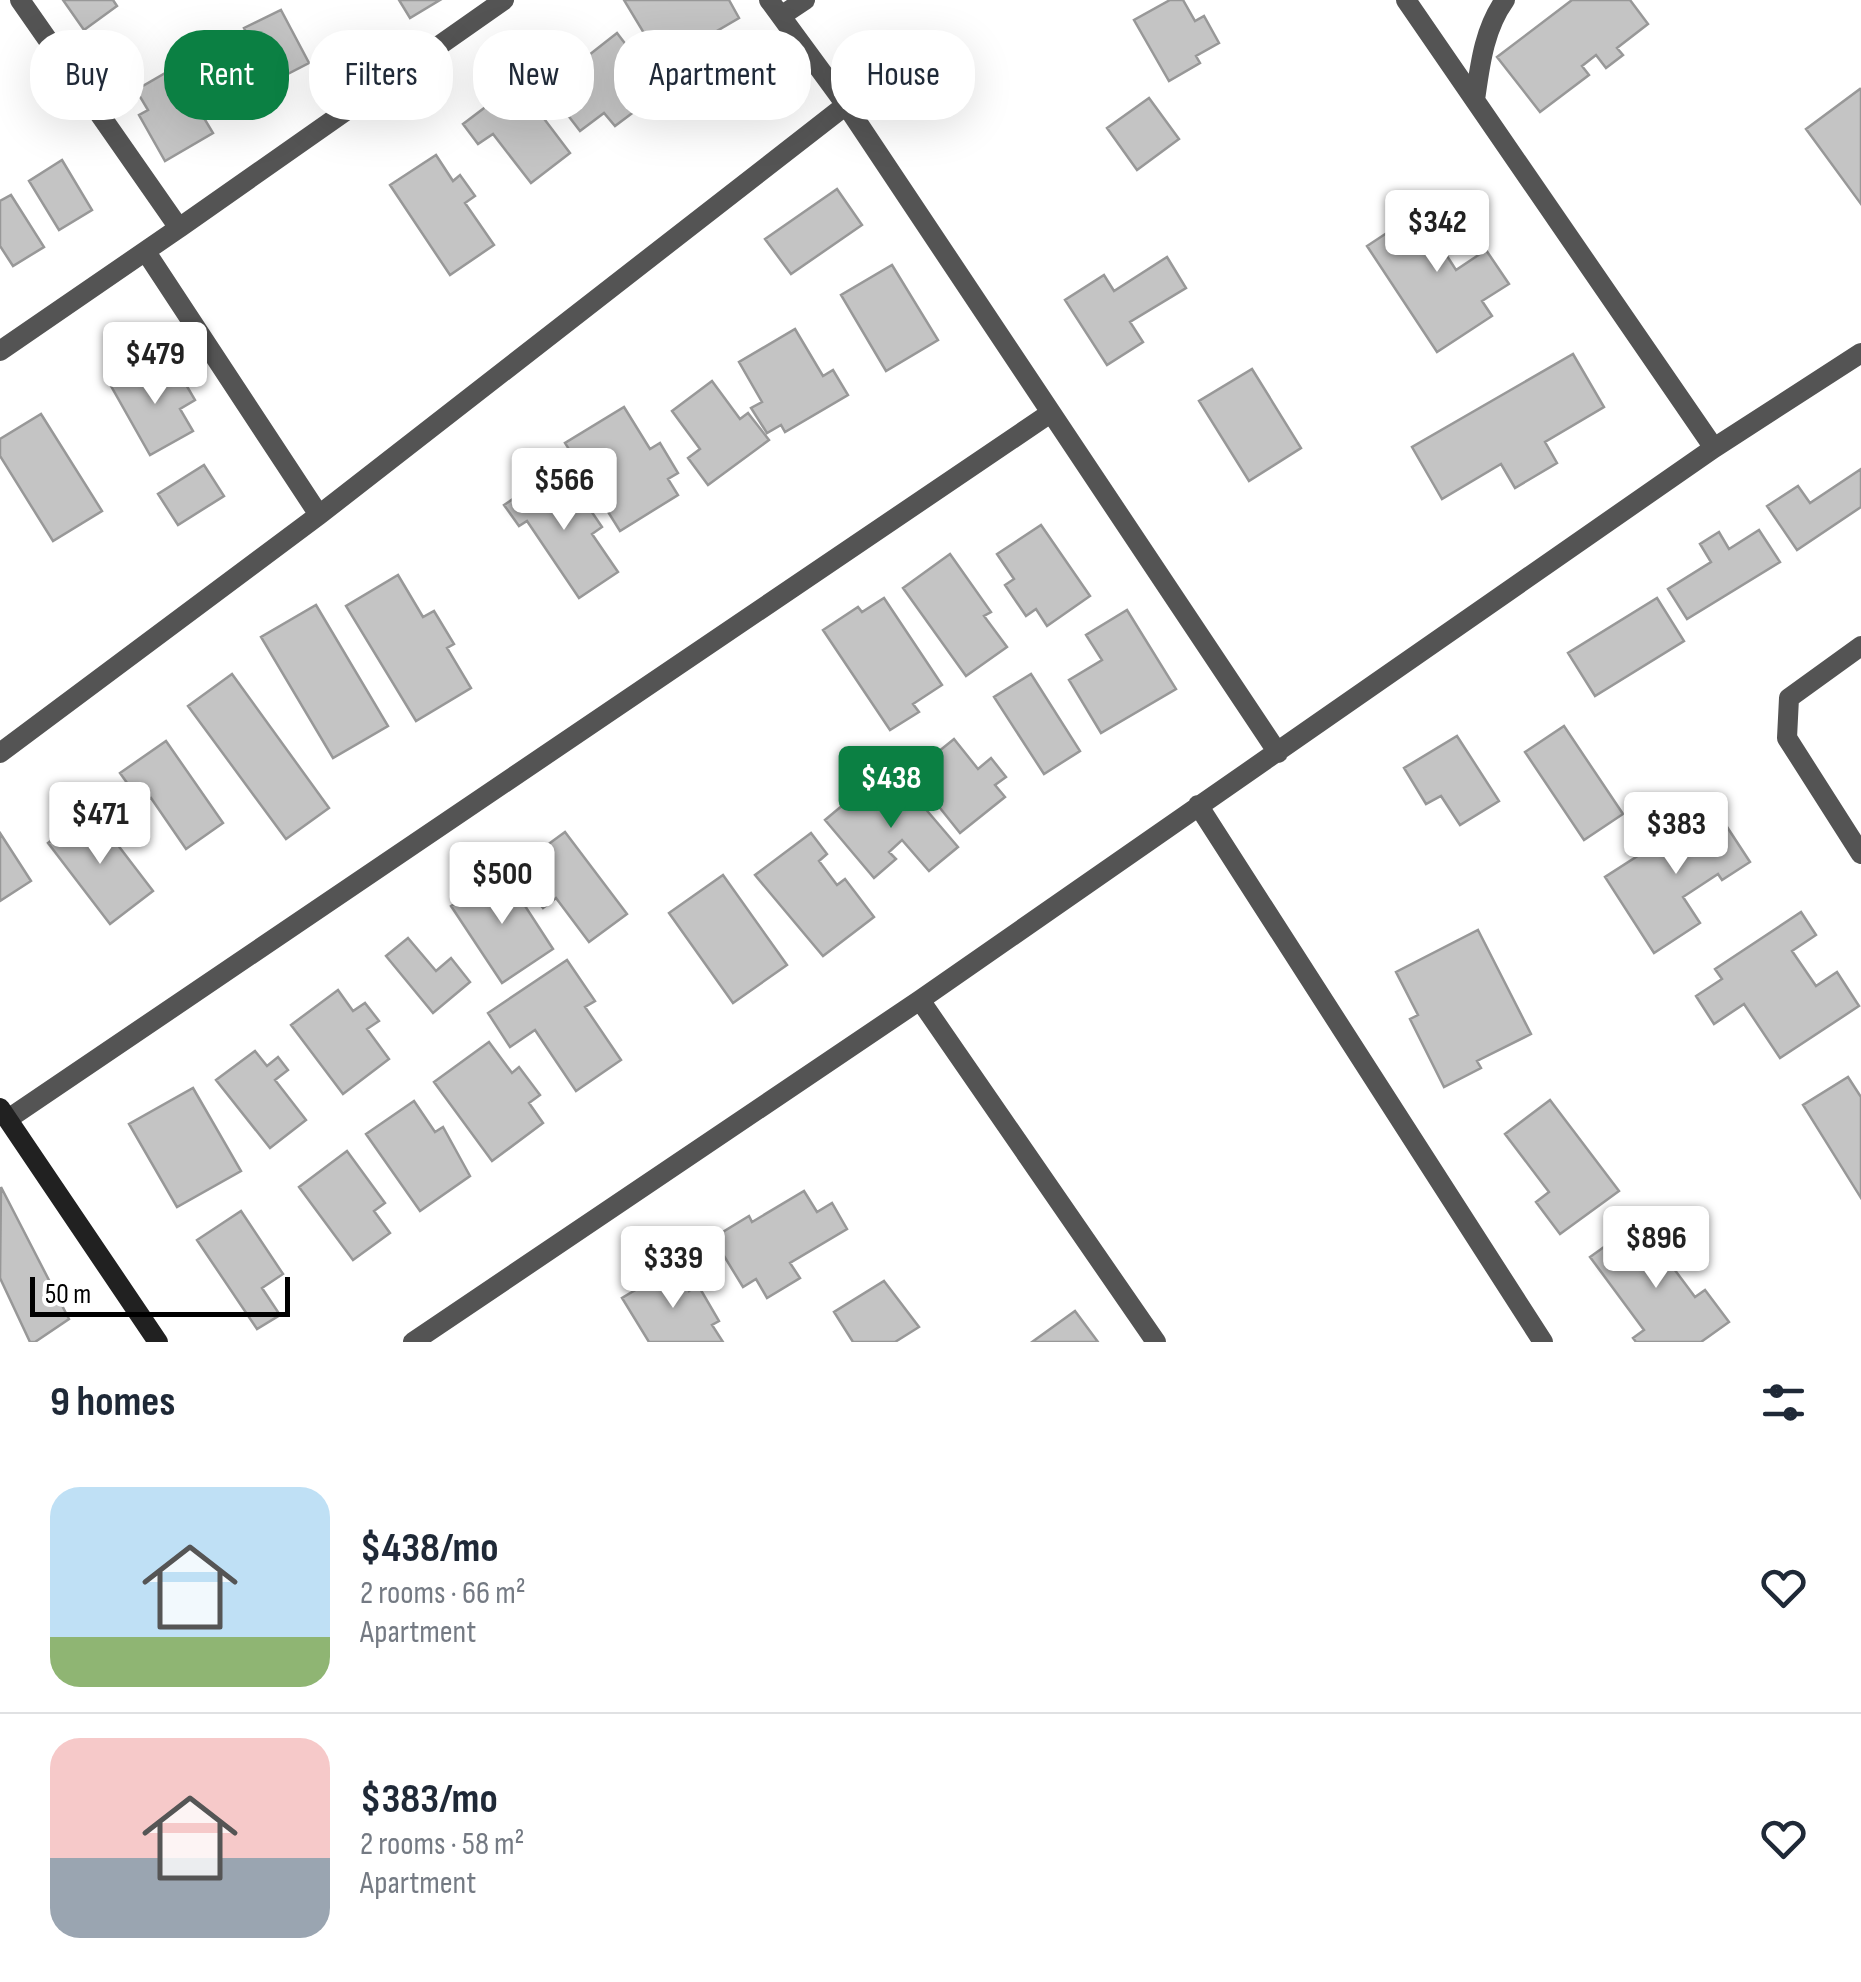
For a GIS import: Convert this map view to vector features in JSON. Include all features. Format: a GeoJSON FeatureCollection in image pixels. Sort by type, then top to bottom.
{"type":"FeatureCollection","features":[{"type":"Feature","properties":{"kind":"street"},"geometry":{"type":"LineString","coordinates":[[20,0],[179,228]]}},
{"type":"Feature","properties":{"kind":"street"},"geometry":{"type":"LineString","coordinates":[[0,351],[504,0]]}},
{"type":"Feature","properties":{"kind":"street"},"geometry":{"type":"LineString","coordinates":[[805,0],[775,8],[831,85]]}},
{"type":"Feature","properties":{"kind":"street"},"geometry":{"type":"LineString","coordinates":[[1406,0],[1714,448]]}},
{"type":"Feature","properties":{"kind":"street"},"geometry":{"type":"LineString","coordinates":[[1474,100],[1483,50],[1494,16],[1505,0]]}},
{"type":"Feature","properties":{"kind":"street"},"geometry":{"type":"LineString","coordinates":[[0,752],[319,515],[831,118]]}},
{"type":"Feature","properties":{"kind":"street"},"geometry":{"type":"LineString","coordinates":[[855,120],[1278,753]]}},
{"type":"Feature","properties":{"kind":"street"},"geometry":{"type":"LineString","coordinates":[[146,252],[319,515]]}},
{"type":"Feature","properties":{"kind":"street"},"geometry":{"type":"LineString","coordinates":[[412,1342],[920,1000],[1714,448],[1861,353]]}},
{"type":"Feature","properties":{"kind":"street"},"geometry":{"type":"LineString","coordinates":[[158,1342],[4,1114],[1049,414]]}},
{"type":"Feature","properties":{"kind":"street"},"geometry":{"type":"LineString","coordinates":[[1861,646],[1789,698],[1786,716],[1787,738],[1861,854]]}},
{"type":"Feature","properties":{"kind":"street"},"geometry":{"type":"LineString","coordinates":[[1198,806],[1543,1342]]}},
{"type":"Feature","properties":{"kind":"street"},"geometry":{"type":"LineString","coordinates":[[920,1000],[1156,1342]]}},
{"type":"Feature","properties":{"kind":"building"},"geometry":{"type":"Polygon","coordinates":[[[63,0],[113,0],[117,6],[84,30],[63,0]]]}},
{"type":"Feature","properties":{"kind":"building"},"geometry":{"type":"Polygon","coordinates":[[[399,0],[440,0],[410,18],[399,0]]]}},
{"type":"Feature","properties":{"kind":"building"},"geometry":{"type":"Polygon","coordinates":[[[624,0],[729,0],[739,18],[718,30],[642,30],[624,0]]]}},
{"type":"Feature","properties":{"kind":"building"},"geometry":{"type":"Polygon","coordinates":[[[1170,0],[1183,0],[1195,21],[1204,16],[1219,43],[1196,56],[1200,63],[1169,81],[1134,20],[1170,0]]]}},
{"type":"Feature","properties":{"kind":"building"},"geometry":{"type":"Polygon","coordinates":[[[1572,0],[1630,0],[1648,24],[1617,48],[1623,55],[1606,68],[1596,55],[1582,66],[1589,75],[1540,112],[1497,57],[1572,0]]]}},
{"type":"Feature","properties":{"kind":"building"},"geometry":{"type":"Polygon","coordinates":[[[281,10],[309,63],[289,73],[289,30],[244,28],[281,10]]]}},
{"type":"Feature","properties":{"kind":"building"},"geometry":{"type":"Polygon","coordinates":[[[614,35],[614,120],[623,120],[615,126],[604,113],[580,131],[572,120],[594,120],[594,51],[614,35]]]}},
{"type":"Feature","properties":{"kind":"building"},"geometry":{"type":"Polygon","coordinates":[[[164,74],[164,120],[205,120],[213,133],[165,161],[142,120],[148,110],[144,85],[164,74]]]}},
{"type":"Feature","properties":{"kind":"building"},"geometry":{"type":"Polygon","coordinates":[[[1861,90],[1861,204],[1806,129],[1861,90]]]}},
{"type":"Feature","properties":{"kind":"building"},"geometry":{"type":"Polygon","coordinates":[[[1149,98],[1179,139],[1137,170],[1107,128],[1149,98]]]}},
{"type":"Feature","properties":{"kind":"building"},"geometry":{"type":"Polygon","coordinates":[[[473,116],[473,120],[545,120],[570,153],[531,183],[493,134],[478,144],[463,124],[473,116]]]}},
{"type":"Feature","properties":{"kind":"building"},"geometry":{"type":"Polygon","coordinates":[[[436,155],[453,181],[460,175],[475,196],[465,203],[494,245],[450,275],[390,185],[436,155]]]}},
{"type":"Feature","properties":{"kind":"building"},"geometry":{"type":"Polygon","coordinates":[[[62,160],[92,210],[59,230],[29,181],[62,160]]]}},
{"type":"Feature","properties":{"kind":"building"},"geometry":{"type":"Polygon","coordinates":[[[837,189],[862,225],[791,274],[765,239],[837,189]]]}},
{"type":"Feature","properties":{"kind":"building"},"geometry":{"type":"Polygon","coordinates":[[[11,195],[44,247],[13,266],[0,246],[0,201],[11,195]]]}},
{"type":"Feature","properties":{"kind":"building"},"geometry":{"type":"Polygon","coordinates":[[[1443,196],[1465,230],[1440,245],[1456,270],[1486,250],[1509,284],[1482,301],[1492,316],[1437,352],[1367,246],[1443,196]]]}},
{"type":"Feature","properties":{"kind":"building"},"geometry":{"type":"Polygon","coordinates":[[[1167,257],[1186,288],[1130,322],[1143,342],[1107,365],[1065,300],[1104,275],[1114,291],[1167,257]]]}},
{"type":"Feature","properties":{"kind":"building"},"geometry":{"type":"Polygon","coordinates":[[[892,265],[938,340],[886,371],[841,295],[892,265]]]}},
{"type":"Feature","properties":{"kind":"building"},"geometry":{"type":"Polygon","coordinates":[[[795,329],[823,376],[833,370],[848,395],[785,432],[781,425],[767,433],[751,408],[762,402],[739,362],[795,329]]]}},
{"type":"Feature","properties":{"kind":"building"},"geometry":{"type":"Polygon","coordinates":[[[1573,354],[1604,407],[1545,442],[1557,463],[1515,488],[1501,464],[1442,499],[1412,447],[1573,354]]]}},
{"type":"Feature","properties":{"kind":"building"},"geometry":{"type":"Polygon","coordinates":[[[153,364],[165,385],[181,376],[195,400],[180,409],[193,431],[150,455],[111,386],[153,364]]]}},
{"type":"Feature","properties":{"kind":"building"},"geometry":{"type":"Polygon","coordinates":[[[1252,369],[1301,448],[1249,481],[1199,401],[1252,369]]]}},
{"type":"Feature","properties":{"kind":"building"},"geometry":{"type":"Polygon","coordinates":[[[712,381],[740,419],[748,413],[769,440],[708,485],[688,458],[700,449],[672,411],[712,381]]]}},
{"type":"Feature","properties":{"kind":"building"},"geometry":{"type":"Polygon","coordinates":[[[624,407],[650,449],[660,443],[678,473],[668,479],[678,495],[620,531],[565,443],[624,407]]]}},
{"type":"Feature","properties":{"kind":"building"},"geometry":{"type":"Polygon","coordinates":[[[41,414],[102,511],[53,541],[0,456],[0,439],[41,414]]]}},
{"type":"Feature","properties":{"kind":"building"},"geometry":{"type":"Polygon","coordinates":[[[204,465],[224,496],[178,525],[158,494],[204,465]]]}},
{"type":"Feature","properties":{"kind":"building"},"geometry":{"type":"Polygon","coordinates":[[[1861,469],[1861,507],[1797,550],[1767,506],[1798,486],[1810,503],[1861,469]]]}},
{"type":"Feature","properties":{"kind":"building"},"geometry":{"type":"Polygon","coordinates":[[[552,473],[576,508],[585,502],[602,527],[592,534],[618,572],[579,598],[527,521],[519,526],[504,505],[552,473]]]}},
{"type":"Feature","properties":{"kind":"building"},"geometry":{"type":"Polygon","coordinates":[[[1041,525],[1090,596],[1047,626],[1036,609],[1026,616],[1005,585],[1014,579],[997,554],[1041,525]]]}},
{"type":"Feature","properties":{"kind":"building"},"geometry":{"type":"Polygon","coordinates":[[[1759,530],[1780,562],[1687,619],[1668,589],[1711,562],[1700,544],[1719,532],[1729,549],[1759,530]]]}},
{"type":"Feature","properties":{"kind":"building"},"geometry":{"type":"Polygon","coordinates":[[[950,554],[991,612],[984,616],[1007,647],[966,676],[903,588],[950,554]]]}},
{"type":"Feature","properties":{"kind":"building"},"geometry":{"type":"Polygon","coordinates":[[[398,575],[423,617],[434,611],[454,644],[447,648],[471,688],[416,721],[346,606],[398,575]]]}},
{"type":"Feature","properties":{"kind":"building"},"geometry":{"type":"Polygon","coordinates":[[[884,598],[942,685],[913,704],[919,712],[890,730],[823,630],[858,607],[862,612],[884,598]]]}},
{"type":"Feature","properties":{"kind":"building"},"geometry":{"type":"Polygon","coordinates":[[[1657,598],[1684,641],[1595,696],[1568,653],[1657,598]]]}},
{"type":"Feature","properties":{"kind":"building"},"geometry":{"type":"Polygon","coordinates":[[[316,605],[388,726],[333,758],[261,637],[316,605]]]}},
{"type":"Feature","properties":{"kind":"building"},"geometry":{"type":"Polygon","coordinates":[[[1127,610],[1176,689],[1101,733],[1069,680],[1102,660],[1086,635],[1127,610]]]}},
{"type":"Feature","properties":{"kind":"building"},"geometry":{"type":"Polygon","coordinates":[[[232,674],[329,808],[286,839],[188,706],[232,674]]]}},
{"type":"Feature","properties":{"kind":"building"},"geometry":{"type":"Polygon","coordinates":[[[1031,674],[1080,751],[1044,774],[994,697],[1031,674]]]}},
{"type":"Feature","properties":{"kind":"building"},"geometry":{"type":"Polygon","coordinates":[[[1564,726],[1623,814],[1584,840],[1525,752],[1564,726]]]}},
{"type":"Feature","properties":{"kind":"building"},"geometry":{"type":"Polygon","coordinates":[[[1457,736],[1499,801],[1460,825],[1441,796],[1426,804],[1404,768],[1457,736]]]}},
{"type":"Feature","properties":{"kind":"building"},"geometry":{"type":"Polygon","coordinates":[[[954,739],[978,769],[991,758],[1006,777],[995,785],[1005,797],[960,833],[912,773],[954,739]]]}},
{"type":"Feature","properties":{"kind":"building"},"geometry":{"type":"Polygon","coordinates":[[[166,741],[223,823],[186,849],[151,798],[142,804],[120,773],[166,741]]]}},
{"type":"Feature","properties":{"kind":"building"},"geometry":{"type":"Polygon","coordinates":[[[906,786],[958,847],[929,871],[902,840],[889,852],[896,859],[874,878],[825,820],[850,799],[856,807],[876,791],[886,803],[906,786]]]}},
{"type":"Feature","properties":{"kind":"building"},"geometry":{"type":"Polygon","coordinates":[[[1714,807],[1750,862],[1722,880],[1718,874],[1683,897],[1700,923],[1654,953],[1605,877],[1714,807]]]}},
{"type":"Feature","properties":{"kind":"building"},"geometry":{"type":"Polygon","coordinates":[[[91,810],[153,891],[110,924],[48,843],[91,810]]]}},
{"type":"Feature","properties":{"kind":"building"},"geometry":{"type":"Polygon","coordinates":[[[565,832],[627,914],[589,942],[556,898],[543,908],[532,894],[542,886],[524,862],[565,832]]]}},
{"type":"Feature","properties":{"kind":"building"},"geometry":{"type":"Polygon","coordinates":[[[0,833],[31,881],[0,901],[0,833]]]}},
{"type":"Feature","properties":{"kind":"building"},"geometry":{"type":"Polygon","coordinates":[[[811,833],[827,854],[819,861],[837,885],[845,879],[874,917],[823,956],[755,875],[811,833]]]}},
{"type":"Feature","properties":{"kind":"building"},"geometry":{"type":"Polygon","coordinates":[[[503,872],[553,949],[502,983],[451,906],[503,872]]]}},
{"type":"Feature","properties":{"kind":"building"},"geometry":{"type":"Polygon","coordinates":[[[723,875],[787,965],[733,1003],[669,913],[723,875]]]}},
{"type":"Feature","properties":{"kind":"building"},"geometry":{"type":"Polygon","coordinates":[[[1801,912],[1816,935],[1792,951],[1816,986],[1837,972],[1859,1006],[1780,1058],[1744,1004],[1714,1024],[1696,996],[1722,979],[1715,969],[1801,912]]]}},
{"type":"Feature","properties":{"kind":"building"},"geometry":{"type":"Polygon","coordinates":[[[1478,930],[1531,1034],[1477,1061],[1481,1068],[1444,1087],[1410,1019],[1418,1015],[1396,972],[1478,930]]]}},
{"type":"Feature","properties":{"kind":"building"},"geometry":{"type":"Polygon","coordinates":[[[408,938],[436,971],[451,958],[470,982],[433,1013],[386,956],[408,938]]]}},
{"type":"Feature","properties":{"kind":"building"},"geometry":{"type":"Polygon","coordinates":[[[567,960],[595,1001],[585,1007],[621,1060],[576,1091],[535,1030],[510,1047],[488,1013],[567,960]]]}},
{"type":"Feature","properties":{"kind":"building"},"geometry":{"type":"Polygon","coordinates":[[[338,990],[353,1011],[365,1003],[379,1021],[367,1029],[389,1059],[343,1094],[291,1025],[338,990]]]}},
{"type":"Feature","properties":{"kind":"building"},"geometry":{"type":"Polygon","coordinates":[[[489,1042],[512,1073],[519,1067],[540,1095],[529,1103],[543,1123],[492,1161],[434,1082],[489,1042]]]}},
{"type":"Feature","properties":{"kind":"building"},"geometry":{"type":"Polygon","coordinates":[[[255,1051],[267,1066],[278,1057],[288,1070],[275,1080],[306,1120],[270,1148],[216,1080],[255,1051]]]}},
{"type":"Feature","properties":{"kind":"building"},"geometry":{"type":"Polygon","coordinates":[[[1848,1077],[1861,1097],[1861,1198],[1803,1105],[1848,1077]]]}},
{"type":"Feature","properties":{"kind":"building"},"geometry":{"type":"Polygon","coordinates":[[[193,1088],[241,1171],[177,1207],[129,1124],[193,1088]]]}},
{"type":"Feature","properties":{"kind":"building"},"geometry":{"type":"Polygon","coordinates":[[[1550,1100],[1619,1191],[1560,1234],[1536,1202],[1549,1192],[1505,1134],[1550,1100]]]}},
{"type":"Feature","properties":{"kind":"building"},"geometry":{"type":"Polygon","coordinates":[[[414,1101],[435,1132],[443,1127],[470,1176],[420,1211],[366,1134],[414,1101]]]}},
{"type":"Feature","properties":{"kind":"building"},"geometry":{"type":"Polygon","coordinates":[[[347,1151],[385,1203],[374,1211],[390,1233],[353,1260],[299,1187],[347,1151]]]}},
{"type":"Feature","properties":{"kind":"building"},"geometry":{"type":"Polygon","coordinates":[[[1,1187],[69,1319],[35,1342],[30,1342],[0,1278],[1,1187]]]}},
{"type":"Feature","properties":{"kind":"building"},"geometry":{"type":"Polygon","coordinates":[[[804,1191],[817,1212],[832,1203],[847,1229],[790,1263],[800,1278],[767,1298],[756,1279],[743,1287],[713,1238],[749,1216],[752,1222],[804,1191]]]}},
{"type":"Feature","properties":{"kind":"building"},"geometry":{"type":"Polygon","coordinates":[[[241,1211],[283,1274],[262,1288],[280,1315],[257,1329],[197,1240],[241,1211]]]}},
{"type":"Feature","properties":{"kind":"building"},"geometry":{"type":"Polygon","coordinates":[[[1639,1222],[1695,1297],[1705,1290],[1729,1322],[1701,1342],[1636,1342],[1633,1338],[1644,1330],[1590,1257],[1639,1222]]]}},
{"type":"Feature","properties":{"kind":"building"},"geometry":{"type":"Polygon","coordinates":[[[674,1267],[689,1291],[698,1285],[719,1321],[712,1325],[723,1342],[649,1342],[622,1298],[674,1267]]]}},
{"type":"Feature","properties":{"kind":"building"},"geometry":{"type":"Polygon","coordinates":[[[884,1281],[919,1327],[895,1342],[853,1342],[834,1312],[884,1281]]]}},
{"type":"Feature","properties":{"kind":"building"},"geometry":{"type":"Polygon","coordinates":[[[1075,1311],[1098,1342],[1032,1342],[1075,1311]]]}}]}
